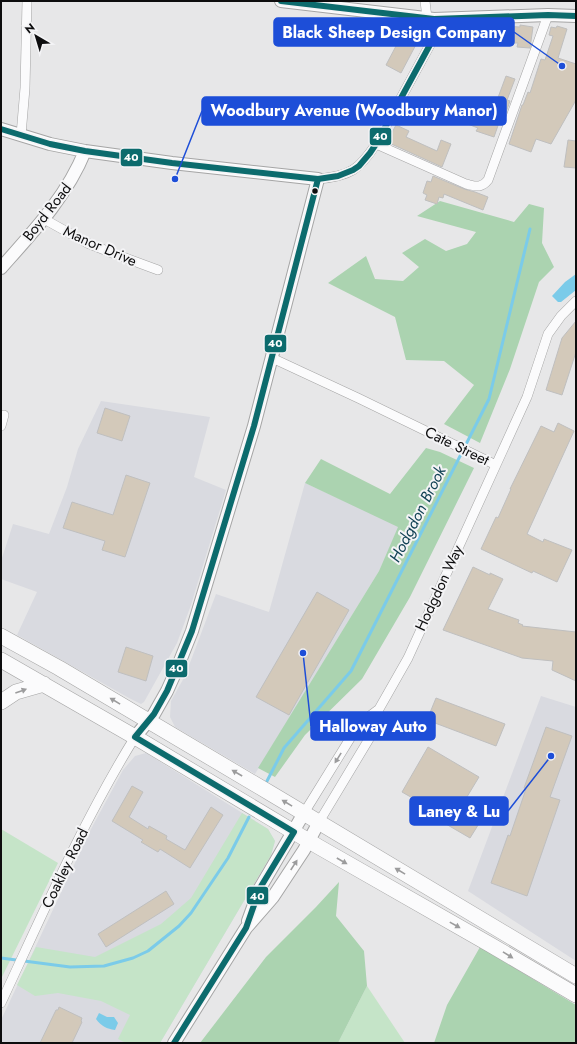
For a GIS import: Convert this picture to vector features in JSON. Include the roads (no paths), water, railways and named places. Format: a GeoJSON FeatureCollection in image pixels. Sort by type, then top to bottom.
{"type":"FeatureCollection","features":[{"type":"Feature","properties":{"kind":"main road"},"geometry":{"type":"LineString","coordinates":[[1,636],[304,813],[576,976]]}},
{"type":"Feature","properties":{"kind":"main road"},"geometry":{"type":"LineString","coordinates":[[1,660],[136,737],[309,841],[576,995]]}},
{"type":"Feature","properties":{"kind":"main road"},"geometry":{"type":"LineString","coordinates":[[1,702],[16,692],[44,684]]}},
{"type":"Feature","properties":{"kind":"street"},"geometry":{"type":"LineString","coordinates":[[21,135],[25,88],[27,1]]}},
{"type":"Feature","properties":{"kind":"street"},"geometry":{"type":"LineString","coordinates":[[281,1],[444,19],[548,15],[576,16]]}},
{"type":"Feature","properties":{"kind":"street"},"geometry":{"type":"LineString","coordinates":[[425,1],[427,18]]}},
{"type":"Feature","properties":{"kind":"street"},"geometry":{"type":"LineString","coordinates":[[376,144],[466,184],[480,186],[484,184],[488,180],[548,15]]}},
{"type":"Feature","properties":{"kind":"street"},"geometry":{"type":"LineString","coordinates":[[1,129],[85,151],[172,164],[318,178],[333,178],[355,170],[364,161],[376,144],[444,19]]}},
{"type":"Feature","properties":{"kind":"street","name":"Boyd Road"},"geometry":{"type":"LineString","coordinates":[[1,268],[44,219],[72,180],[85,151]]}},
{"type":"Feature","properties":{"kind":"street"},"geometry":{"type":"LineString","coordinates":[[136,737],[154,714],[176,672],[192,631],[254,426],[318,178]]}},
{"type":"Feature","properties":{"kind":"street","name":"Manor Drive"},"geometry":{"type":"LineString","coordinates":[[44,219],[87,243],[158,270]]}},
{"type":"Feature","properties":{"kind":"street","name":"Cate Street"},"geometry":{"type":"LineString","coordinates":[[272,358],[496,465],[528,397],[548,334],[561,316],[576,301]]}},
{"type":"Feature","properties":{"kind":"street"},"geometry":{"type":"LineString","coordinates":[[1,426],[4,415]]}},
{"type":"Feature","properties":{"kind":"street","name":"Hodgdon Way"},"geometry":{"type":"LineString","coordinates":[[319,822],[372,734],[379,709],[408,658],[496,465]]}},
{"type":"Feature","properties":{"kind":"street","name":"Hodgdon Way"},"geometry":{"type":"LineString","coordinates":[[304,813],[359,724],[379,709]]}},
{"type":"Feature","properties":{"kind":"street","name":"Coakley Road"},"geometry":{"type":"LineString","coordinates":[[1,1003],[85,827],[119,763],[136,737]]}},
{"type":"Feature","properties":{"kind":"street"},"geometry":{"type":"LineString","coordinates":[[246,928],[260,888],[304,813]]}},
{"type":"Feature","properties":{"kind":"street"},"geometry":{"type":"LineString","coordinates":[[174,1043],[246,928],[273,897],[309,841],[319,822]]}},
{"type":"Feature","properties":{"kind":"water"},"geometry":{"type":"Polygon","coordinates":[[[576,274],[576,290],[561,302],[558,302],[552,296],[565,282],[576,274]]]}},
{"type":"Feature","properties":{"kind":"water"},"geometry":{"type":"Polygon","coordinates":[[[99,1013],[107,1017],[114,1017],[118,1023],[115,1030],[104,1027],[100,1024],[96,1019],[99,1013]]]}},
{"type":"Feature","properties":{"kind":"waterway","name":"Hodgdon Brook"},"geometry":{"type":"LineString","coordinates":[[266,783],[284,748],[351,671],[489,399],[530,229]]}},
{"type":"Feature","properties":{"kind":"waterway","name":"Hodgdon Brook"},"geometry":{"type":"LineString","coordinates":[[1,958],[70,967],[104,966],[133,958],[148,951],[179,926],[191,913],[228,858],[249,817]]}},
{"type":"Feature","properties":{"kind":"place","name":"Black Sheep Design Company"},"geometry":{"type":"Point","coordinates":[562,66]}},
{"type":"Feature","properties":{"kind":"place","name":"Woodbury Avenue (Woodbury Manor)"},"geometry":{"type":"Point","coordinates":[175,179]}},
{"type":"Feature","properties":{"kind":"place","name":"Halloway Auto"},"geometry":{"type":"Point","coordinates":[303,653]}},
{"type":"Feature","properties":{"kind":"place","name":"Laney & Lu"},"geometry":{"type":"Point","coordinates":[551,756]}}]}
